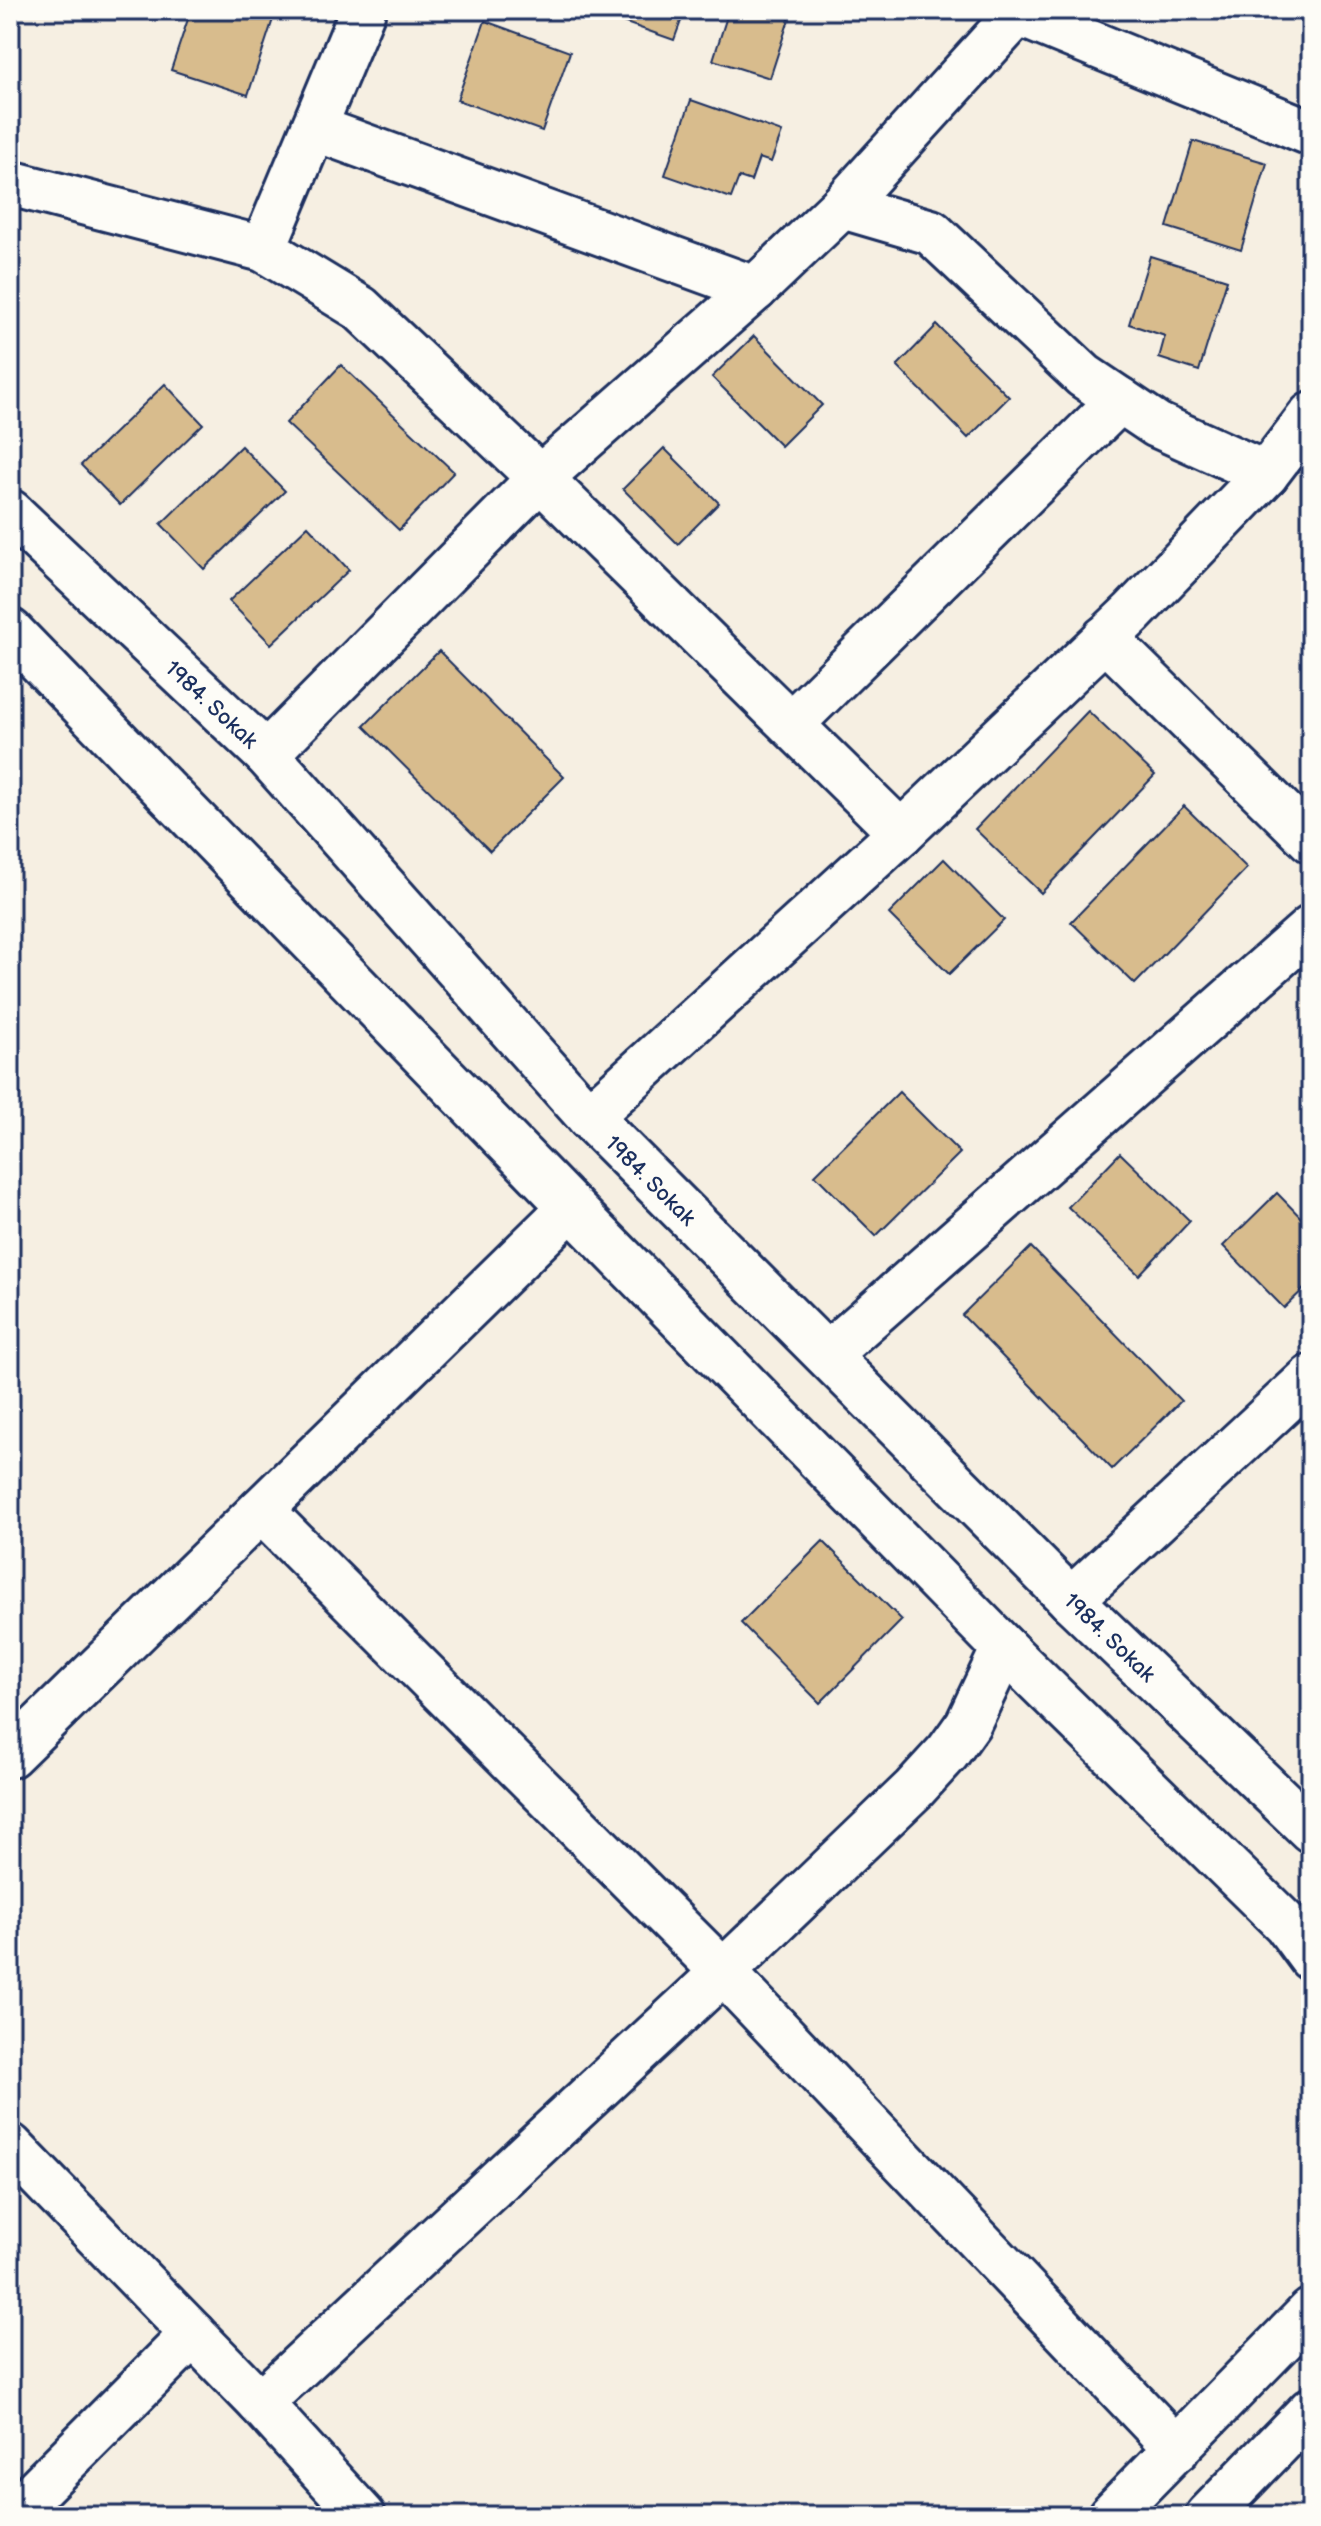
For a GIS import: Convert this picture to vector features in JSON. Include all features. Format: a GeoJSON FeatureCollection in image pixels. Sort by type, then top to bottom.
{"type":"FeatureCollection","features":[{"type":"Feature","properties":{"kind":"street"},"geometry":{"type":"LineString","coordinates":[[263,249],[363,10]]}},
{"type":"Feature","properties":{"kind":"street"},"geometry":{"type":"LineString","coordinates":[[266,754],[540,478],[755,289],[842,206],[1014,12],[1311,133]]}},
{"type":"Feature","properties":{"kind":"street"},"geometry":{"type":"LineString","coordinates":[[314,128],[755,289]]}},
{"type":"Feature","properties":{"kind":"street"},"geometry":{"type":"LineString","coordinates":[[10,183],[263,249],[360,308],[540,478],[901,833]]}},
{"type":"Feature","properties":{"kind":"street"},"geometry":{"type":"LineString","coordinates":[[842,206],[931,232],[1084,376],[1157,425],[1266,474]]}},
{"type":"Feature","properties":{"kind":"street"},"geometry":{"type":"LineString","coordinates":[[791,724],[1120,400]]}},
{"type":"Feature","properties":{"kind":"street"},"geometry":{"type":"LineString","coordinates":[[589,1117],[901,833],[1105,638],[1266,474],[1311,415]]}},
{"type":"Feature","properties":{"kind":"street","name":"1984. Sokak"},"geometry":{"type":"LineString","coordinates":[[10,512],[266,754],[589,1117],[1071,1600],[1311,1830]]}},
{"type":"Feature","properties":{"kind":"street"},"geometry":{"type":"LineString","coordinates":[[10,631],[1004,1648],[1286,1924],[1311,1958]]}},
{"type":"Feature","properties":{"kind":"street"},"geometry":{"type":"LineString","coordinates":[[1105,638],[1311,840]]}},
{"type":"Feature","properties":{"kind":"street"},"geometry":{"type":"LineString","coordinates":[[827,1355],[1311,928]]}},
{"type":"Feature","properties":{"kind":"street"},"geometry":{"type":"LineString","coordinates":[[10,1755],[571,1207]]}},
{"type":"Feature","properties":{"kind":"street"},"geometry":{"type":"LineString","coordinates":[[1071,1600],[1311,1377]]}},
{"type":"Feature","properties":{"kind":"street"},"geometry":{"type":"LineString","coordinates":[[261,1510],[723,1972],[1177,2449]]}},
{"type":"Feature","properties":{"kind":"street"},"geometry":{"type":"LineString","coordinates":[[260,2403],[723,1972],[914,1789],[948,1752],[968,1724],[1004,1648]]}},
{"type":"Feature","properties":{"kind":"street"},"geometry":{"type":"LineString","coordinates":[[10,2146],[260,2403],[363,2516]]}},
{"type":"Feature","properties":{"kind":"street"},"geometry":{"type":"LineString","coordinates":[[1110,2516],[1311,2311]]}},
{"type":"Feature","properties":{"kind":"street"},"geometry":{"type":"LineString","coordinates":[[11,2516],[193,2334]]}},
{"type":"Feature","properties":{"kind":"street"},"geometry":{"type":"LineString","coordinates":[[1208,2516],[1311,2410]]}},
{"type":"Feature","properties":{"kind":"building"},"geometry":{"type":"Polygon","coordinates":[[[191,10],[276,10],[248,95],[171,70],[191,10]]]}},
{"type":"Feature","properties":{"kind":"building"},"geometry":{"type":"Polygon","coordinates":[[[589,10],[685,10],[674,40],[589,10]]]}},
{"type":"Feature","properties":{"kind":"building"},"geometry":{"type":"Polygon","coordinates":[[[729,10],[792,10],[770,78],[713,60],[729,10]]]}},
{"type":"Feature","properties":{"kind":"building"},"geometry":{"type":"Polygon","coordinates":[[[485,21],[570,52],[542,131],[457,100],[485,21]]]}},
{"type":"Feature","properties":{"kind":"building"},"geometry":{"type":"Polygon","coordinates":[[[691,100],[782,132],[771,162],[759,158],[751,181],[739,177],[731,198],[665,175],[691,100]]]}},
{"type":"Feature","properties":{"kind":"building"},"geometry":{"type":"Polygon","coordinates":[[[1193,141],[1267,163],[1241,250],[1167,227],[1193,141]]]}},
{"type":"Feature","properties":{"kind":"building"},"geometry":{"type":"Polygon","coordinates":[[[1150,256],[1227,280],[1199,371],[1159,358],[1165,336],[1129,324],[1150,256]]]}},
{"type":"Feature","properties":{"kind":"building"},"geometry":{"type":"Polygon","coordinates":[[[937,325],[1009,397],[968,438],[897,366],[937,325]]]}},
{"type":"Feature","properties":{"kind":"building"},"geometry":{"type":"Polygon","coordinates":[[[754,336],[822,405],[781,446],[712,377],[754,336]]]}},
{"type":"Feature","properties":{"kind":"building"},"geometry":{"type":"Polygon","coordinates":[[[341,365],[454,472],[399,530],[286,423],[341,365]]]}},
{"type":"Feature","properties":{"kind":"building"},"geometry":{"type":"Polygon","coordinates":[[[165,384],[203,424],[120,505],[81,465],[165,384]]]}},
{"type":"Feature","properties":{"kind":"building"},"geometry":{"type":"Polygon","coordinates":[[[241,446],[285,491],[204,569],[161,524],[241,446]]]}},
{"type":"Feature","properties":{"kind":"building"},"geometry":{"type":"Polygon","coordinates":[[[664,448],[719,503],[678,544],[623,489],[664,448]]]}},
{"type":"Feature","properties":{"kind":"building"},"geometry":{"type":"Polygon","coordinates":[[[308,526],[349,570],[271,644],[229,601],[308,526]]]}},
{"type":"Feature","properties":{"kind":"building"},"geometry":{"type":"Polygon","coordinates":[[[439,651],[564,777],[490,851],[364,726],[439,651]]]}},
{"type":"Feature","properties":{"kind":"building"},"geometry":{"type":"Polygon","coordinates":[[[1088,711],[1155,775],[1041,893],[975,829],[1088,711]]]}},
{"type":"Feature","properties":{"kind":"building"},"geometry":{"type":"Polygon","coordinates":[[[1184,806],[1247,868],[1135,984],[1071,922],[1184,806]]]}},
{"type":"Feature","properties":{"kind":"building"},"geometry":{"type":"Polygon","coordinates":[[[944,859],[1004,920],[949,974],[889,914],[944,859]]]}},
{"type":"Feature","properties":{"kind":"building"},"geometry":{"type":"Polygon","coordinates":[[[899,1092],[960,1153],[876,1236],[815,1175],[899,1092]]]}},
{"type":"Feature","properties":{"kind":"building"},"geometry":{"type":"Polygon","coordinates":[[[1120,1153],[1190,1221],[1139,1275],[1068,1207],[1120,1153]]]}},
{"type":"Feature","properties":{"kind":"building"},"geometry":{"type":"Polygon","coordinates":[[[1277,1193],[1311,1228],[1311,1282],[1284,1308],[1223,1246],[1277,1193]]]}},
{"type":"Feature","properties":{"kind":"building"},"geometry":{"type":"Polygon","coordinates":[[[1031,1247],[1181,1401],[1112,1469],[962,1315],[1031,1247]]]}},
{"type":"Feature","properties":{"kind":"building"},"geometry":{"type":"Polygon","coordinates":[[[823,1541],[902,1620],[820,1703],[741,1623],[823,1541]]]}}]}
